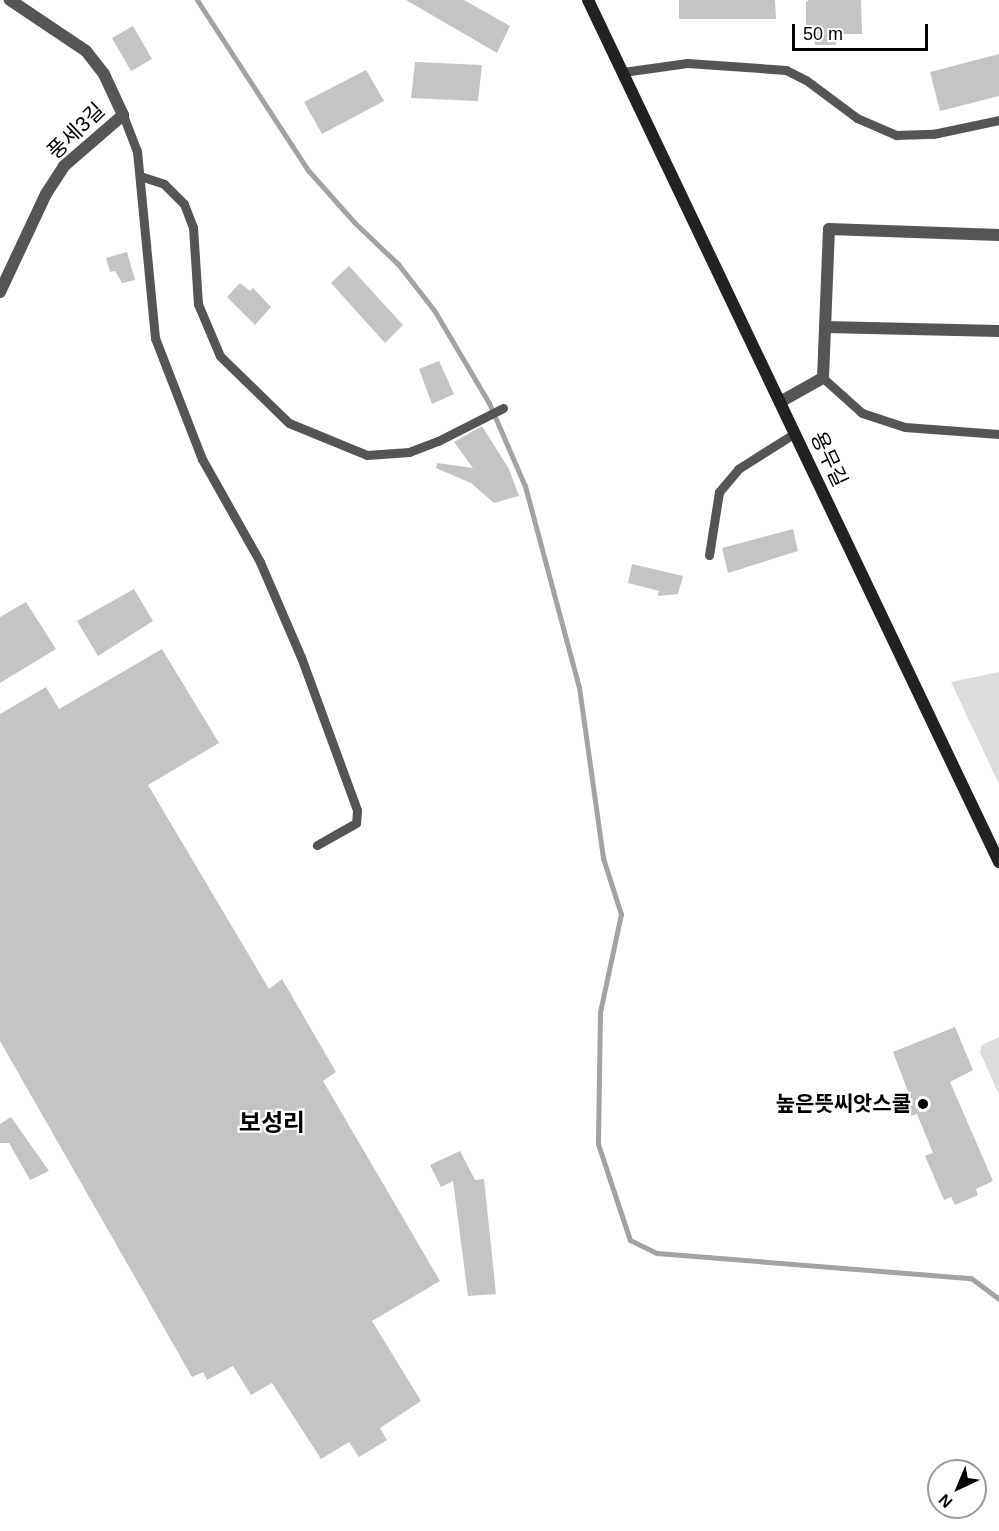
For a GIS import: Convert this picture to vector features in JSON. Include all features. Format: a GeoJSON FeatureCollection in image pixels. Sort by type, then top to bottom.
{"type":"FeatureCollection","features":[{"type":"Feature","properties":{"kind":"street","name":"풍세3길"},"geometry":{"type":"LineString","coordinates":[[0,292],[46,194],[64,166],[123,115],[104,74],[86,51],[10,0]]}},
{"type":"Feature","properties":{"kind":"street","name":"용무길"},"geometry":{"type":"LineString","coordinates":[[588,0],[999,862]]}},
{"type":"Feature","properties":{"kind":"street"},"geometry":{"type":"LineString","coordinates":[[780,402],[823,378],[829,230],[999,235]]}},
{"type":"Feature","properties":{"kind":"street"},"geometry":{"type":"LineString","coordinates":[[825,327],[999,331]]}},
{"type":"Feature","properties":{"kind":"lane"},"geometry":{"type":"LineString","coordinates":[[623,72],[687,63],[786,70],[806,80],[857,118],[896,135],[933,134],[999,120]]}},
{"type":"Feature","properties":{"kind":"lane"},"geometry":{"type":"LineString","coordinates":[[123,115],[137,151],[155,338],[202,459],[260,562],[301,657],[357,810],[356,823],[343,834],[317,845]]}},
{"type":"Feature","properties":{"kind":"lane"},"geometry":{"type":"LineString","coordinates":[[140,176],[164,184],[184,204],[193,227],[198,304],[220,356],[289,423],[367,455],[409,452],[500,409]]}},
{"type":"Feature","properties":{"kind":"lane"},"geometry":{"type":"LineString","coordinates":[[823,378],[862,413],[905,427],[999,434]]}},
{"type":"Feature","properties":{"kind":"lane"},"geometry":{"type":"LineString","coordinates":[[709,555],[719,492],[738,469],[795,433]]}},
{"type":"Feature","properties":{"kind":"shaded area"},"geometry":{"type":"Polygon","coordinates":[[[999,672],[999,784],[951,682],[999,672]]]}},
{"type":"Feature","properties":{"kind":"shaded area"},"geometry":{"type":"Polygon","coordinates":[[[999,1037],[999,1095],[980,1052],[982,1045],[999,1037]]]}},
{"type":"Feature","properties":{"kind":"building"},"geometry":{"type":"Polygon","coordinates":[[[406,0],[464,0],[510,26],[497,53],[406,0]]]}},
{"type":"Feature","properties":{"kind":"building"},"geometry":{"type":"Polygon","coordinates":[[[679,0],[775,0],[776,19],[679,19],[679,0]]]}},
{"type":"Feature","properties":{"kind":"building"},"geometry":{"type":"Polygon","coordinates":[[[809,0],[861,0],[862,34],[836,34],[836,45],[815,45],[815,27],[806,27],[806,2],[809,0]]]}},
{"type":"Feature","properties":{"kind":"building"},"geometry":{"type":"Polygon","coordinates":[[[133,26],[152,59],[131,71],[112,38],[133,26]]]}},
{"type":"Feature","properties":{"kind":"building"},"geometry":{"type":"Polygon","coordinates":[[[999,54],[999,96],[940,111],[930,72],[999,54]]]}},
{"type":"Feature","properties":{"kind":"building"},"geometry":{"type":"Polygon","coordinates":[[[415,62],[482,65],[478,101],[411,98],[415,62]]]}},
{"type":"Feature","properties":{"kind":"building"},"geometry":{"type":"Polygon","coordinates":[[[366,70],[384,101],[322,134],[304,102],[366,70]]]}},
{"type":"Feature","properties":{"kind":"building"},"geometry":{"type":"Polygon","coordinates":[[[127,252],[135,280],[122,283],[115,271],[110,272],[106,258],[127,252]]]}},
{"type":"Feature","properties":{"kind":"building"},"geometry":{"type":"Polygon","coordinates":[[[349,266],[403,325],[385,343],[331,283],[349,266]]]}},
{"type":"Feature","properties":{"kind":"building"},"geometry":{"type":"Polygon","coordinates":[[[240,283],[250,291],[253,288],[271,307],[255,325],[227,297],[240,283]]]}},
{"type":"Feature","properties":{"kind":"building"},"geometry":{"type":"Polygon","coordinates":[[[439,361],[454,394],[432,404],[419,369],[439,361]]]}},
{"type":"Feature","properties":{"kind":"building"},"geometry":{"type":"Polygon","coordinates":[[[482,426],[509,469],[519,496],[494,503],[471,483],[436,468],[437,463],[473,468],[454,442],[482,426]]]}},
{"type":"Feature","properties":{"kind":"building"},"geometry":{"type":"Polygon","coordinates":[[[793,529],[798,551],[728,573],[722,548],[793,529]]]}},
{"type":"Feature","properties":{"kind":"building"},"geometry":{"type":"Polygon","coordinates":[[[632,564],[683,576],[678,594],[658,596],[659,591],[628,583],[632,564]]]}},
{"type":"Feature","properties":{"kind":"building"},"geometry":{"type":"Polygon","coordinates":[[[134,589],[153,621],[98,656],[77,621],[134,589]]]}},
{"type":"Feature","properties":{"kind":"building"},"geometry":{"type":"Polygon","coordinates":[[[26,602],[56,649],[0,683],[0,617],[26,602]]]}},
{"type":"Feature","properties":{"kind":"building"},"geometry":{"type":"Polygon","coordinates":[[[162,649],[219,743],[148,785],[269,989],[282,979],[336,1072],[323,1081],[440,1281],[372,1321],[421,1401],[380,1428],[387,1440],[359,1457],[349,1442],[321,1459],[272,1383],[251,1395],[233,1366],[207,1380],[203,1372],[192,1377],[0,1041],[0,714],[46,687],[59,709],[162,649]]]}},
{"type":"Feature","properties":{"kind":"building"},"geometry":{"type":"Polygon","coordinates":[[[955,1027],[973,1070],[950,1082],[993,1181],[976,1189],[978,1195],[955,1205],[951,1197],[944,1200],[925,1156],[933,1153],[917,1114],[911,1116],[903,1096],[909,1094],[893,1052],[955,1027]]]}},
{"type":"Feature","properties":{"kind":"building"},"geometry":{"type":"Polygon","coordinates":[[[11,1117],[49,1171],[30,1180],[9,1143],[0,1143],[0,1124],[11,1117]]]}},
{"type":"Feature","properties":{"kind":"building"},"geometry":{"type":"Polygon","coordinates":[[[460,1151],[475,1180],[484,1179],[496,1294],[468,1296],[453,1181],[441,1187],[430,1165],[460,1151]]]}},
{"type":"Feature","properties":{"kind":"waterway"},"geometry":{"type":"LineString","coordinates":[[197,0],[307,169],[354,222],[398,264],[434,310],[489,403],[525,486],[579,687],[603,858],[621,914],[600,1012],[598,1144],[630,1240],[657,1253],[971,1278],[999,1299]]}},
{"type":"Feature","properties":{"kind":"place","name":"높은뜻씨앗스쿨"},"geometry":{"type":"Point","coordinates":[923,1104]}},
{"type":"Feature","properties":{"kind":"district","name":"보성리"},"geometry":{"type":"Point","coordinates":[272,1123]}}]}
